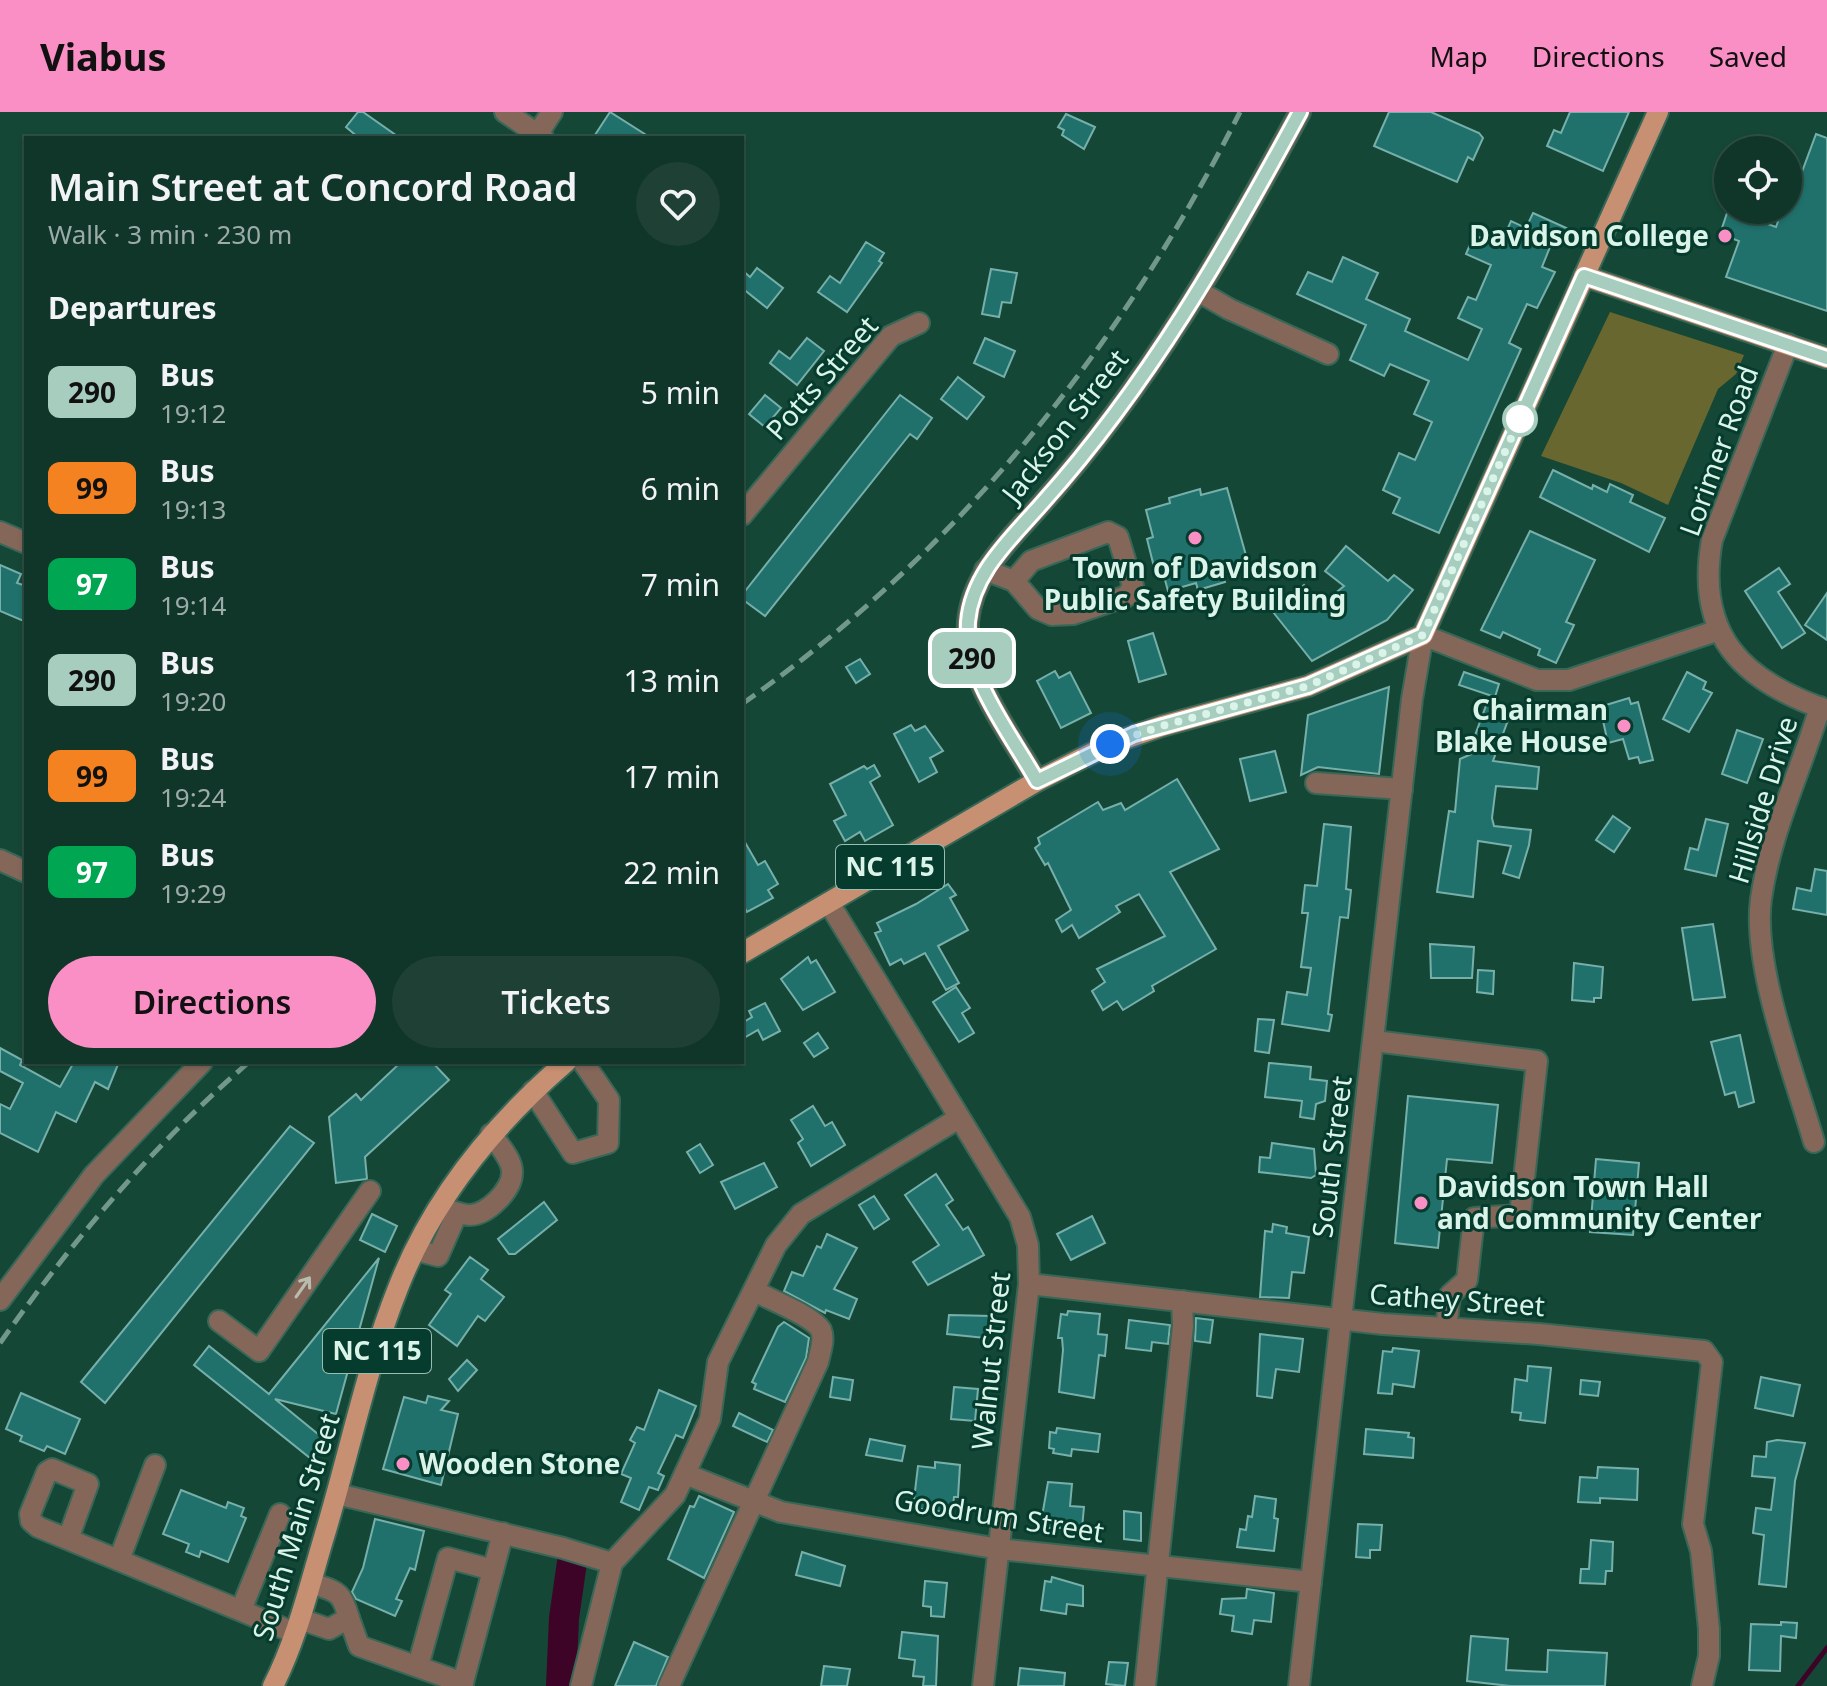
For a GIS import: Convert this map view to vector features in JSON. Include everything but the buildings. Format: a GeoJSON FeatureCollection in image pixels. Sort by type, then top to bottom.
{"type":"FeatureCollection","features":[{"type":"Feature","properties":{"kind":"main road"},"geometry":{"type":"LineString","coordinates":[[1423,635],[1658,112]]}},
{"type":"Feature","properties":{"kind":"main road"},"geometry":{"type":"LineString","coordinates":[[1584,276],[1827,358]]}},
{"type":"Feature","properties":{"kind":"main road","name":"NC 115"},"geometry":{"type":"LineString","coordinates":[[744,952],[1037,781],[1134,734],[1308,686],[1423,635]]}},
{"type":"Feature","properties":{"kind":"main road","name":"South Main Street"},"geometry":{"type":"LineString","coordinates":[[273,1686],[298,1626],[380,1338],[415,1250],[448,1210],[491,1134],[564,1064]]}},
{"type":"Feature","properties":{"kind":"street"},"geometry":{"type":"LineString","coordinates":[[505,112],[537,136]]}},
{"type":"Feature","properties":{"kind":"street"},"geometry":{"type":"LineString","coordinates":[[539,136],[552,112]]}},
{"type":"Feature","properties":{"kind":"street","name":"Jackson Street"},"geometry":{"type":"LineString","coordinates":[[1037,781],[973,662],[969,647],[970,609],[985,570],[1109,424],[1198,291],[1300,112]]}},
{"type":"Feature","properties":{"kind":"street"},"geometry":{"type":"LineString","coordinates":[[1198,291],[1229,309],[1328,354]]}},
{"type":"Feature","properties":{"kind":"street","name":"Potts Street"},"geometry":{"type":"LineString","coordinates":[[744,513],[891,336],[919,323]]}},
{"type":"Feature","properties":{"kind":"street","name":"Lorimer Road"},"geometry":{"type":"LineString","coordinates":[[1788,344],[1712,540],[1708,574],[1711,604],[1728,649],[1765,684],[1824,708]]}},
{"type":"Feature","properties":{"kind":"street"},"geometry":{"type":"LineString","coordinates":[[0,532],[24,542]]}},
{"type":"Feature","properties":{"kind":"street"},"geometry":{"type":"LineString","coordinates":[[985,570],[1014,581],[1038,609],[1062,617],[1127,596],[1133,586],[1118,537],[1108,532],[1043,555],[1024,567],[1014,581]]}},
{"type":"Feature","properties":{"kind":"street"},"geometry":{"type":"LineString","coordinates":[[1423,635],[1537,680],[1551,682],[1569,680],[1719,630]]}},
{"type":"Feature","properties":{"kind":"street","name":"South Street"},"geometry":{"type":"LineString","coordinates":[[1299,1686],[1402,789],[1423,635]]}},
{"type":"Feature","properties":{"kind":"street","name":"Hillside Drive"},"geometry":{"type":"LineString","coordinates":[[1814,1142],[1771,990],[1760,923],[1769,857],[1824,708]]}},
{"type":"Feature","properties":{"kind":"street"},"geometry":{"type":"LineString","coordinates":[[1316,783],[1402,789]]}},
{"type":"Feature","properties":{"kind":"street"},"geometry":{"type":"LineString","coordinates":[[0,860],[24,871]]}},
{"type":"Feature","properties":{"kind":"street","name":"Walnut Street"},"geometry":{"type":"LineString","coordinates":[[829,903],[1020,1217],[1028,1245],[1029,1284],[983,1686]]}},
{"type":"Feature","properties":{"kind":"street"},"geometry":{"type":"LineString","coordinates":[[1374,1041],[1537,1061],[1520,1215],[1474,1218],[1467,1280],[1450,1295],[1446,1328]]}},
{"type":"Feature","properties":{"kind":"street"},"geometry":{"type":"LineString","coordinates":[[0,1300],[94,1175],[200,1064]]}},
{"type":"Feature","properties":{"kind":"street"},"geometry":{"type":"LineString","coordinates":[[533,1091],[573,1153],[608,1143],[609,1100],[584,1064]]}},
{"type":"Feature","properties":{"kind":"street"},"geometry":{"type":"LineString","coordinates":[[581,1686],[612,1563],[675,1495],[710,1419],[718,1362],[776,1245],[801,1214],[959,1118]]}},
{"type":"Feature","properties":{"kind":"street"},"geometry":{"type":"LineString","coordinates":[[448,1210],[477,1214],[495,1202],[511,1179],[511,1164],[491,1134]]}},
{"type":"Feature","properties":{"kind":"street"},"geometry":{"type":"LineString","coordinates":[[219,1321],[259,1351],[370,1191]]}},
{"type":"Feature","properties":{"kind":"street","name":"Cathey Street"},"geometry":{"type":"LineString","coordinates":[[1029,1284],[1341,1319],[1692,1349],[1709,1355],[1712,1362],[1710,1395],[1693,1524],[1701,1551],[1709,1629],[1709,1656],[1702,1686]]}},
{"type":"Feature","properties":{"kind":"street"},"geometry":{"type":"LineString","coordinates":[[669,1686],[818,1362],[823,1341],[821,1330],[813,1322],[754,1291]]}},
{"type":"Feature","properties":{"kind":"street"},"geometry":{"type":"LineString","coordinates":[[1145,1686],[1182,1341],[1182,1301]]}},
{"type":"Feature","properties":{"kind":"street"},"geometry":{"type":"LineString","coordinates":[[119,1560],[155,1465]]}},
{"type":"Feature","properties":{"kind":"street","name":"Goodrum Street"},"geometry":{"type":"LineString","coordinates":[[685,1474],[781,1512],[999,1549],[1311,1582]]}},
{"type":"Feature","properties":{"kind":"street"},"geometry":{"type":"LineString","coordinates":[[337,1494],[503,1533],[612,1563]]}},
{"type":"Feature","properties":{"kind":"street"},"geometry":{"type":"LineString","coordinates":[[241,1610],[280,1514]]}},
{"type":"Feature","properties":{"kind":"street"},"geometry":{"type":"LineString","coordinates":[[311,1583],[344,1597],[359,1646],[463,1684],[503,1533]]}},
{"type":"Feature","properties":{"kind":"street"},"geometry":{"type":"LineString","coordinates":[[68,1539],[241,1610],[298,1626],[329,1629],[349,1618]]}},
{"type":"Feature","properties":{"kind":"street"},"geometry":{"type":"LineString","coordinates":[[418,1666],[448,1558],[493,1570]]}},
{"type":"Feature","properties":{"kind":"shaded area"},"geometry":{"type":"Polygon","coordinates":[[[1610,312],[1744,355],[1736,374],[1718,389],[1668,505],[1621,483],[1541,456],[1610,312]]]}},
{"type":"Feature","properties":{"kind":"waterway"},"geometry":{"type":"LineString","coordinates":[[561,1686],[564,1618],[572,1562]]}},
{"type":"Feature","properties":{"kind":"waterway"},"geometry":{"type":"LineString","coordinates":[[1798,1686],[1827,1648]]}},
{"type":"Feature","properties":{"kind":"railway"},"geometry":{"type":"LineString","coordinates":[[744,703],[821,645],[895,581],[964,512],[1028,440],[1087,363],[1142,283],[1193,199],[1240,112]]}},
{"type":"Feature","properties":{"kind":"railway"},"geometry":{"type":"LineString","coordinates":[[0,1343],[56,1267],[116,1195],[180,1126],[247,1064]]}},
{"type":"Feature","properties":{"kind":"bus line","name":"290"},"geometry":{"type":"LineString","coordinates":[[1300,112],[1249,206],[1180,320],[1109,424],[996,556],[976,588],[968,624],[973,662],[1037,781],[1134,734],[1308,686],[1423,635],[1584,276],[1827,358]]}},
{"type":"Feature","properties":{"kind":"place","name":"Davidson College"},"geometry":{"type":"Point","coordinates":[1725,236]}},
{"type":"Feature","properties":{"kind":"place","name":"Town of Davidson Public Safety Building"},"geometry":{"type":"Point","coordinates":[1195,538]}},
{"type":"Feature","properties":{"kind":"place","name":"Chairman Blake House"},"geometry":{"type":"Point","coordinates":[1624,726]}},
{"type":"Feature","properties":{"kind":"place","name":"Davidson Town Hall and Community Center"},"geometry":{"type":"Point","coordinates":[1421,1203]}},
{"type":"Feature","properties":{"kind":"place","name":"Wooden Stone"},"geometry":{"type":"Point","coordinates":[403,1464]}},
{"type":"Feature","properties":{"kind":"route"},"geometry":{"type":"LineString","coordinates":[[1110,744],[1134,734],[1308,686],[1423,635],[1525,407],[1520,419]]}}]}
